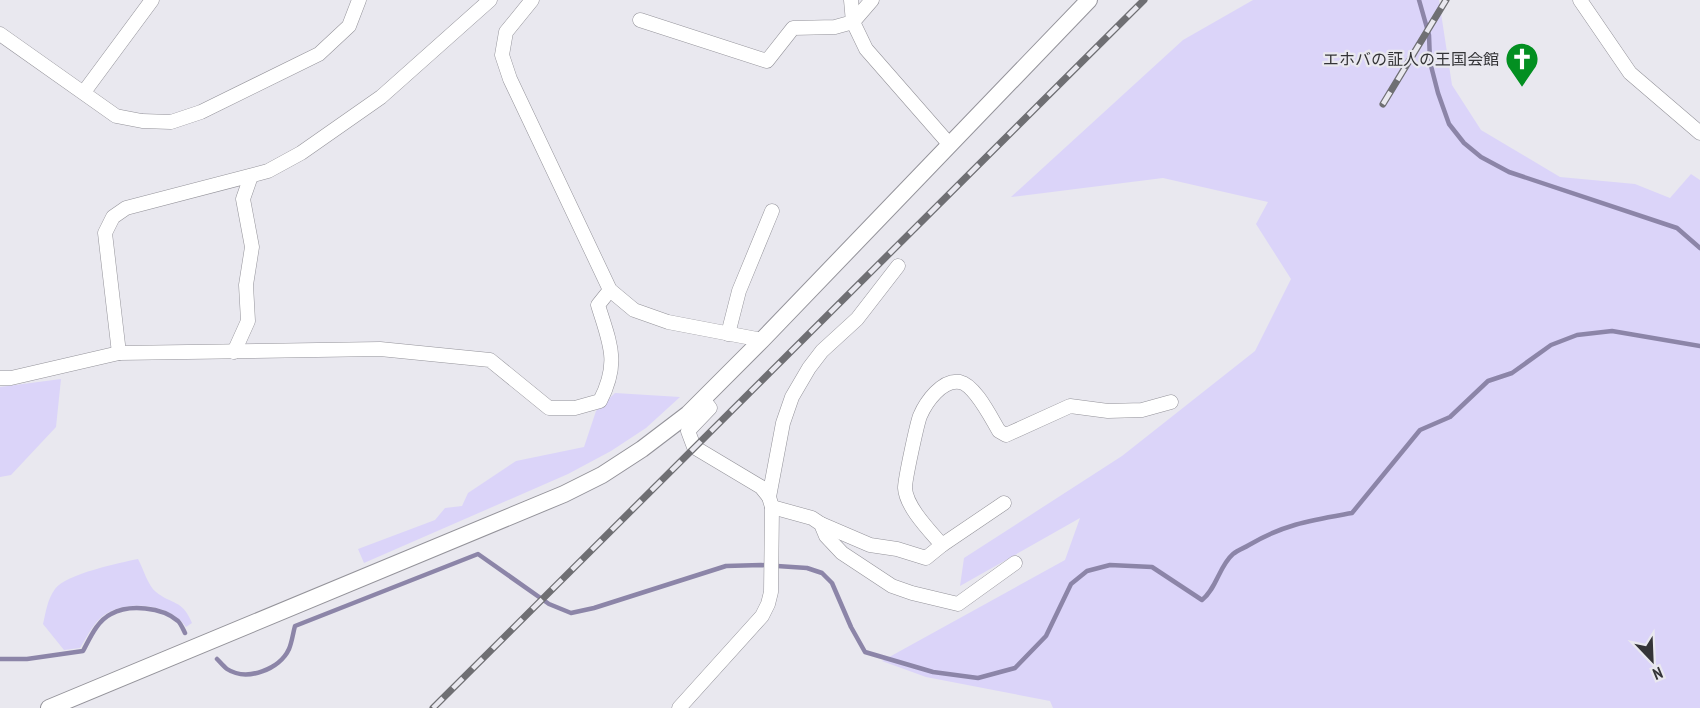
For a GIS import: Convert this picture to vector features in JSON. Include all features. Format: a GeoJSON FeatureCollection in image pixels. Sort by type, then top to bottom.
{"type":"FeatureCollection","features":[{"type":"Feature","properties":{"kind":"street"},"geometry":{"type":"LineString","coordinates":[[84,92],[152,0]]}},
{"type":"Feature","properties":{"kind":"street"},"geometry":{"type":"LineString","coordinates":[[0,34],[116,116],[142,121],[171,122],[201,112],[319,54],[349,26],[359,0]]}},
{"type":"Feature","properties":{"kind":"street"},"geometry":{"type":"LineString","coordinates":[[119,353],[105,232],[113,217],[126,208],[268,171],[301,153],[381,97],[490,0]]}},
{"type":"Feature","properties":{"kind":"street"},"geometry":{"type":"LineString","coordinates":[[532,0],[506,32],[502,55],[510,79],[610,290],[634,310],[668,322],[762,340]]}},
{"type":"Feature","properties":{"kind":"street"},"geometry":{"type":"LineString","coordinates":[[851,0],[853,22],[866,49],[950,145]]}},
{"type":"Feature","properties":{"kind":"street"},"geometry":{"type":"LineString","coordinates":[[640,20],[767,61],[793,28],[835,27],[853,22],[872,0]]}},
{"type":"Feature","properties":{"kind":"street"},"geometry":{"type":"LineString","coordinates":[[49,708],[564,494],[602,475],[642,449],[688,414],[762,340],[1089,0]]}},
{"type":"Feature","properties":{"kind":"street"},"geometry":{"type":"LineString","coordinates":[[1580,0],[1630,73],[1698,128]]}},
{"type":"Feature","properties":{"kind":"street"},"geometry":{"type":"LineString","coordinates":[[234,352],[248,321],[246,285],[252,248],[243,199],[251,176]]}},
{"type":"Feature","properties":{"kind":"street"},"geometry":{"type":"LineString","coordinates":[[728,334],[739,291],[772,211]]}},
{"type":"Feature","properties":{"kind":"street"},"geometry":{"type":"LineString","coordinates":[[679,708],[762,616],[768,604],[771,568],[770,502],[783,423],[792,398],[809,368],[822,351],[857,319],[898,266]]}},
{"type":"Feature","properties":{"kind":"street"},"geometry":{"type":"LineString","coordinates":[[0,378],[11,378],[119,353],[380,349],[490,360],[549,408],[575,408],[600,402],[609,382],[612,351],[598,305],[610,290]]}},
{"type":"Feature","properties":{"kind":"street"},"geometry":{"type":"LineString","coordinates":[[942,545],[917,516],[905,489],[920,416],[934,395],[947,383],[960,382],[973,391],[999,431],[1006,435],[1070,406],[1108,411],[1142,410],[1171,402]]}},
{"type":"Feature","properties":{"kind":"street"},"geometry":{"type":"LineString","coordinates":[[703,399],[710,408],[688,431],[694,447],[761,487],[770,502],[812,518],[870,545],[897,549],[926,558],[1004,503]]}},
{"type":"Feature","properties":{"kind":"street"},"geometry":{"type":"LineString","coordinates":[[821,524],[826,536],[842,553],[892,586],[958,604],[1015,563]]}},
{"type":"Feature","properties":{"kind":"shaded area"},"geometry":{"type":"Polygon","coordinates":[[[1253,0],[1439,0],[1452,85],[1481,130],[1560,177],[1635,184],[1670,198],[1691,174],[1700,180],[1700,708],[1053,708],[1050,701],[926,677],[882,661],[1065,560],[1080,518],[960,586],[964,558],[1122,456],[1255,351],[1291,279],[1256,224],[1268,202],[1163,178],[1011,197],[1183,40],[1253,0]]]}},
{"type":"Feature","properties":{"kind":"shaded area"},"geometry":{"type":"Polygon","coordinates":[[[61,379],[56,427],[11,475],[0,477],[0,387],[61,379]]]}},
{"type":"Feature","properties":{"kind":"shaded area"},"geometry":{"type":"Polygon","coordinates":[[[615,393],[680,397],[646,428],[611,451],[568,474],[364,563],[358,549],[435,520],[445,508],[462,506],[468,493],[516,461],[584,447],[596,411],[615,393]]]}},
{"type":"Feature","properties":{"kind":"shaded area"},"geometry":{"type":"Polygon","coordinates":[[[138,559],[153,589],[180,606],[192,623],[186,627],[180,620],[162,609],[140,606],[118,608],[100,619],[80,648],[64,650],[43,624],[48,602],[55,589],[81,574],[138,559]]]}},
{"type":"Feature","properties":{"kind":"waterway"},"geometry":{"type":"LineString","coordinates":[[1419,0],[1429,35],[1430,62],[1438,93],[1449,124],[1464,143],[1481,157],[1509,172],[1677,228],[1700,248]]}},
{"type":"Feature","properties":{"kind":"waterway"},"geometry":{"type":"LineString","coordinates":[[217,659],[235,673],[253,674],[271,668],[285,656],[295,626],[478,554],[549,604],[571,613],[594,608],[726,566],[761,565],[807,568],[822,573],[832,583],[851,627],[865,652],[933,672],[978,678],[1015,668],[1046,636],[1071,584],[1087,571],[1110,565],[1152,567],[1202,600],[1228,559],[1237,551],[1287,527],[1352,513],[1420,430],[1450,417],[1488,381],[1512,373],[1551,345],[1577,335],[1612,331],[1700,346]]}},
{"type":"Feature","properties":{"kind":"waterway"},"geometry":{"type":"LineString","coordinates":[[0,659],[27,659],[83,651],[94,630],[106,617],[127,609],[145,608],[171,616],[178,621],[185,633]]}},
{"type":"Feature","properties":{"kind":"railway"},"geometry":{"type":"LineString","coordinates":[[433,708],[1144,0]]}},
{"type":"Feature","properties":{"kind":"railway"},"geometry":{"type":"LineString","coordinates":[[1383,104],[1446,0]]}},
{"type":"Feature","properties":{"kind":"place","name":"エホバの証人の王国会館"},"geometry":{"type":"Point","coordinates":[1522,88]}}]}
